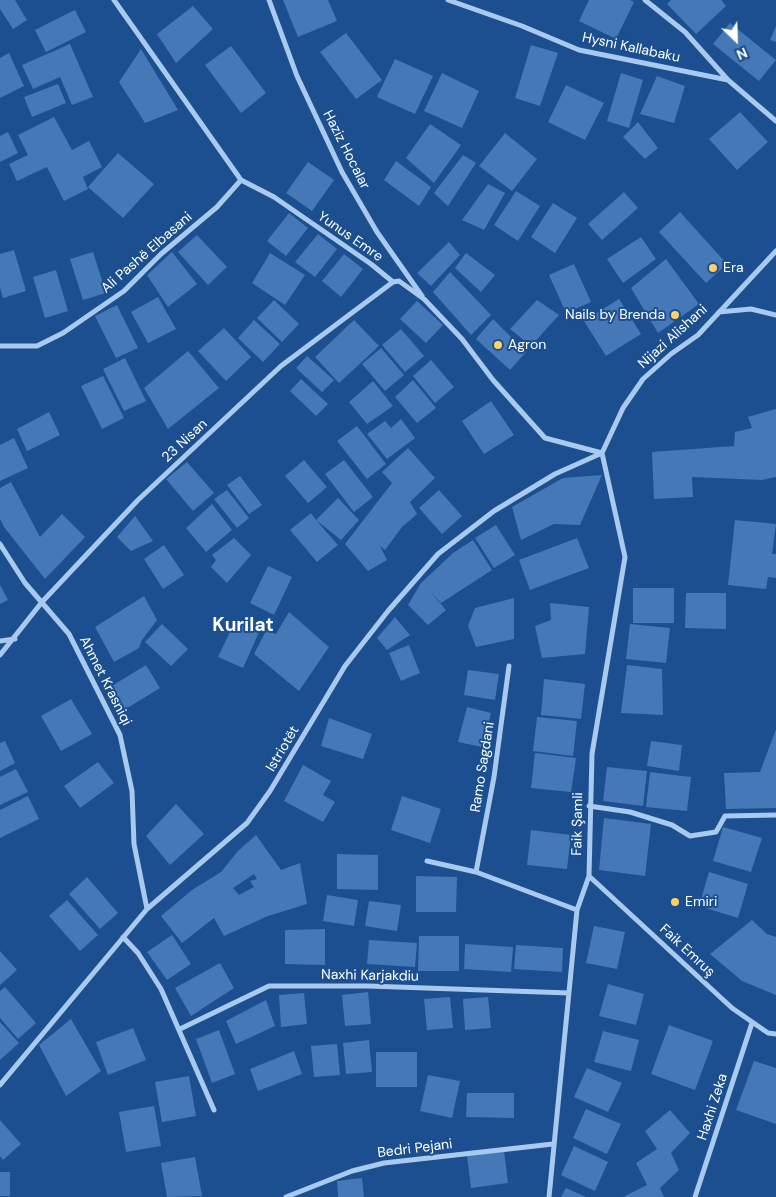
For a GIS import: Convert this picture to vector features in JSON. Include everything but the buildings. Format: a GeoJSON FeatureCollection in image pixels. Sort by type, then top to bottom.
{"type":"FeatureCollection","features":[{"type":"Feature","properties":{"kind":"street","name":"Yunus Emre"},"geometry":{"type":"LineString","coordinates":[[114,0],[242,180],[274,197],[371,264],[393,282],[399,281],[424,299],[462,339],[493,380],[545,438],[602,453]]}},
{"type":"Feature","properties":{"kind":"street","name":"Haziz Hocalar"},"geometry":{"type":"LineString","coordinates":[[269,0],[298,76],[342,172],[377,232],[424,299]]}},
{"type":"Feature","properties":{"kind":"street","name":"Hysni Kallabaku"},"geometry":{"type":"LineString","coordinates":[[448,0],[522,26],[579,50],[728,80]]}},
{"type":"Feature","properties":{"kind":"street"},"geometry":{"type":"LineString","coordinates":[[645,0],[685,32],[728,80],[776,121]]}},
{"type":"Feature","properties":{"kind":"street","name":"Ali Pashë Elbasani"},"geometry":{"type":"LineString","coordinates":[[1,347],[37,346],[63,333],[124,291],[161,254],[217,207],[242,180]]}},
{"type":"Feature","properties":{"kind":"street","name":"Nijazi Alishani"},"geometry":{"type":"LineString","coordinates":[[602,453],[623,408],[643,380],[671,354],[698,334],[776,251]]}},
{"type":"Feature","properties":{"kind":"street","name":"23 Nisan"},"geometry":{"type":"LineString","coordinates":[[0,656],[42,602],[138,500],[282,366],[393,282]]}},
{"type":"Feature","properties":{"kind":"street"},"geometry":{"type":"LineString","coordinates":[[719,312],[751,309],[776,314]]}},
{"type":"Feature","properties":{"kind":"street","name":"Faik Şamli"},"geometry":{"type":"LineString","coordinates":[[549,1197],[568,993],[578,910],[589,876],[589,806],[592,754],[625,557],[602,453]]}},
{"type":"Feature","properties":{"kind":"street","name":"Istriotët"},"geometry":{"type":"LineString","coordinates":[[0,1085],[147,909],[246,823],[270,791],[345,666],[388,611],[438,554],[494,511],[555,474],[602,453]]}},
{"type":"Feature","properties":{"kind":"street","name":"Ahmet Krasniqi"},"geometry":{"type":"LineString","coordinates":[[0,544],[25,582],[69,634],[120,735],[132,791],[134,844],[147,909]]}},
{"type":"Feature","properties":{"kind":"street"},"geometry":{"type":"LineString","coordinates":[[0,640],[15,639]]}},
{"type":"Feature","properties":{"kind":"street","name":"Ramo Sagdani"},"geometry":{"type":"LineString","coordinates":[[476,872],[494,777],[509,666]]}},
{"type":"Feature","properties":{"kind":"street"},"geometry":{"type":"LineString","coordinates":[[589,806],[630,812],[672,825],[690,836],[716,832],[725,816],[776,815]]}},
{"type":"Feature","properties":{"kind":"street"},"geometry":{"type":"LineString","coordinates":[[427,861],[476,872],[578,910]]}},
{"type":"Feature","properties":{"kind":"street","name":"Faik Emruş"},"geometry":{"type":"LineString","coordinates":[[589,876],[732,1008],[768,1033],[776,1034]]}},
{"type":"Feature","properties":{"kind":"street"},"geometry":{"type":"LineString","coordinates":[[123,937],[138,953],[161,990],[180,1029],[214,1110]]}},
{"type":"Feature","properties":{"kind":"street","name":"Naxhi Karjakdiu"},"geometry":{"type":"LineString","coordinates":[[180,1029],[269,986],[368,986],[568,993]]}},
{"type":"Feature","properties":{"kind":"street","name":"Haxhi Zeka"},"geometry":{"type":"LineString","coordinates":[[695,1197],[752,1023]]}},
{"type":"Feature","properties":{"kind":"street","name":"Bedri Pejani"},"geometry":{"type":"LineString","coordinates":[[286,1197],[352,1171],[384,1164],[553,1144]]}},
{"type":"Feature","properties":{"kind":"place","name":"Era"},"geometry":{"type":"Point","coordinates":[713,268]}},
{"type":"Feature","properties":{"kind":"place","name":"Nails by Brenda"},"geometry":{"type":"Point","coordinates":[675,315]}},
{"type":"Feature","properties":{"kind":"place","name":"Agron"},"geometry":{"type":"Point","coordinates":[498,345]}},
{"type":"Feature","properties":{"kind":"place","name":"Emiri"},"geometry":{"type":"Point","coordinates":[675,902]}},
{"type":"Feature","properties":{"kind":"district","name":"Kurilat"},"geometry":{"type":"Point","coordinates":[243,626]}}]}
